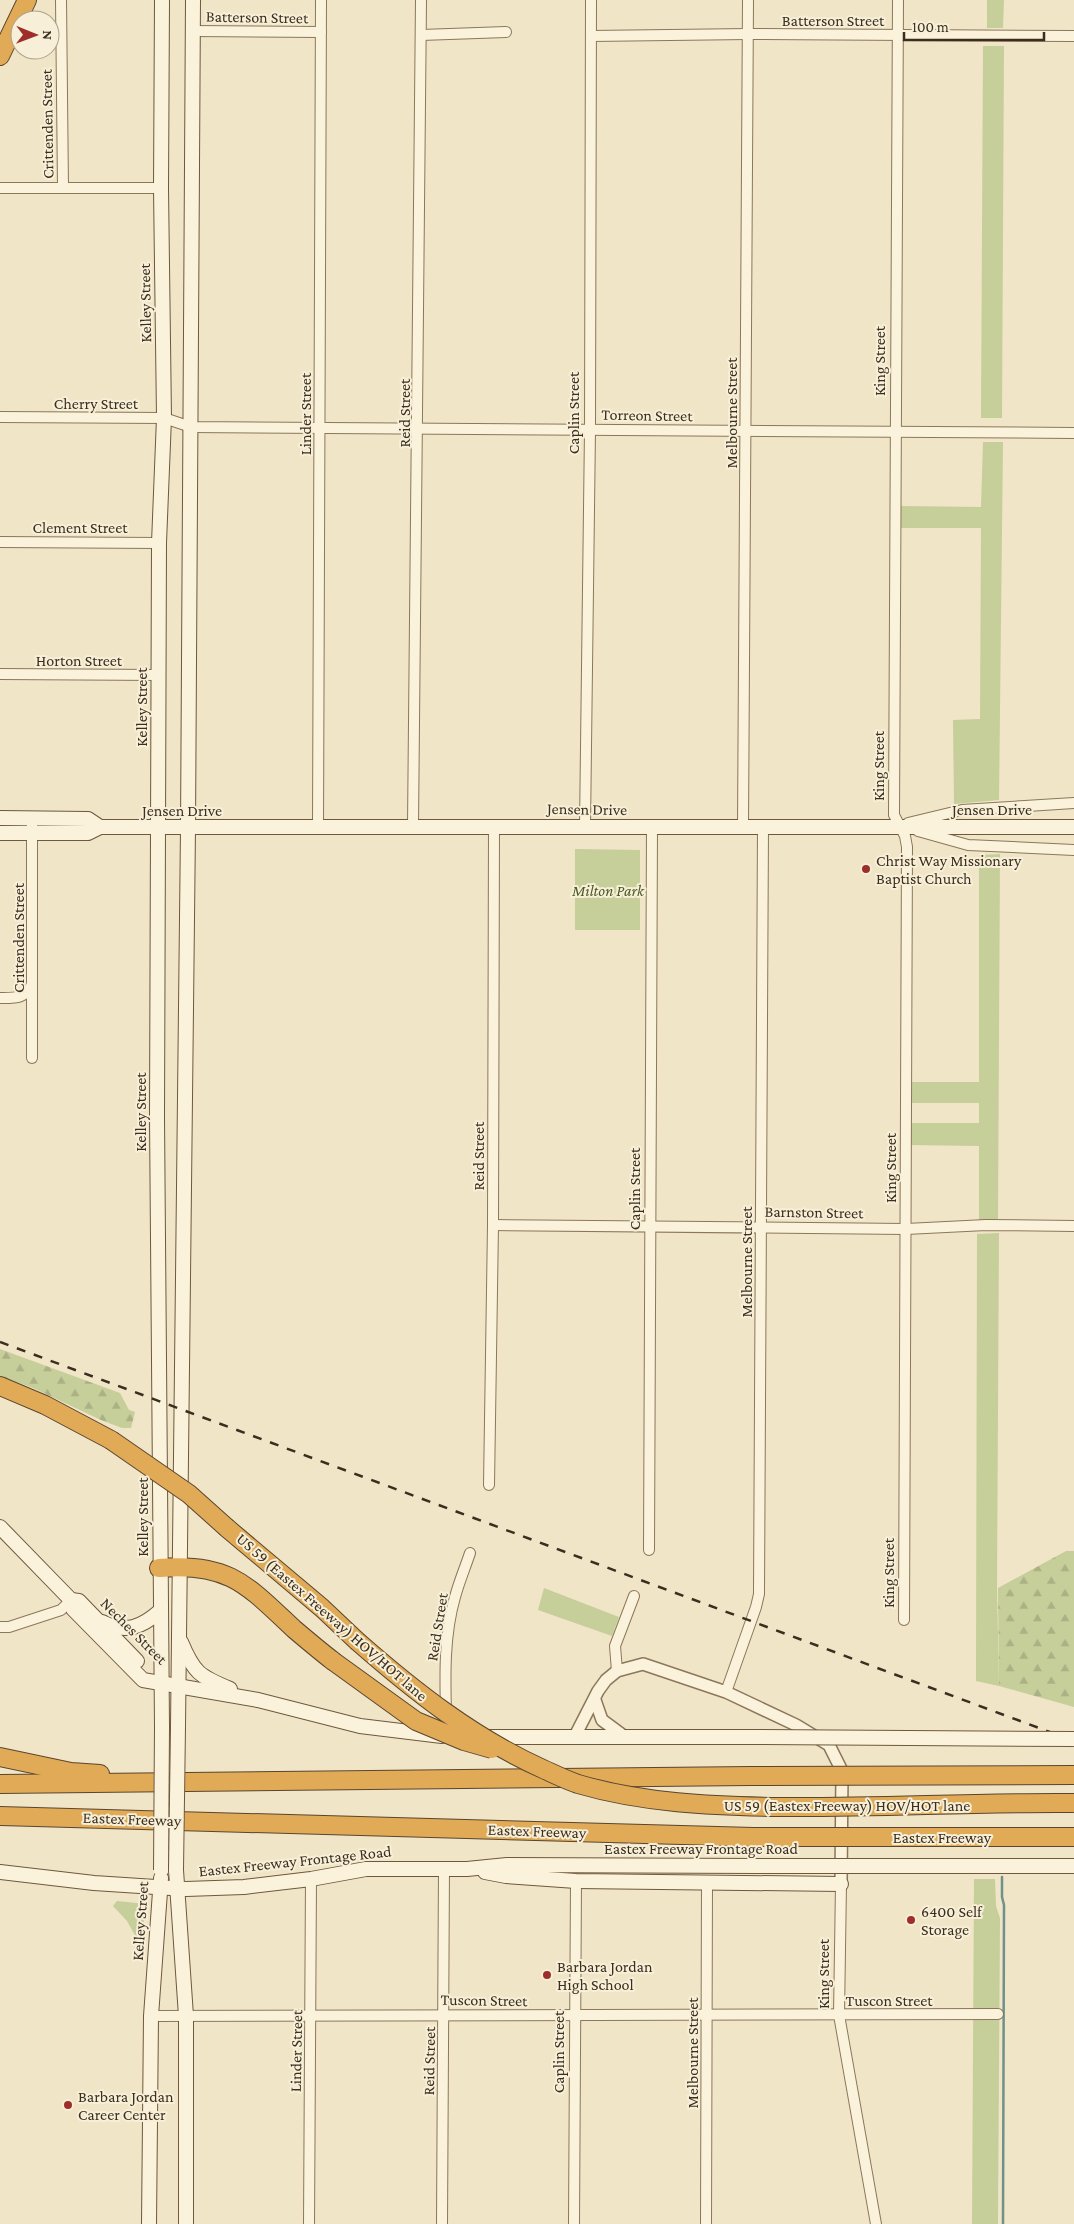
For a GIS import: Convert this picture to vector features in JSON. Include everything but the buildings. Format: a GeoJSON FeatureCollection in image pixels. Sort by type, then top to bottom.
{"type":"FeatureCollection","features":[{"type":"Feature","properties":{"kind":"highway"},"geometry":{"type":"LineString","coordinates":[[0,56],[27,0]]}},
{"type":"Feature","properties":{"kind":"highway","name":"US 59 (Eastex Freeway) HOV/HOT lane"},"geometry":{"type":"LineString","coordinates":[[0,1386],[45,1405],[111,1440],[189,1494],[322,1608],[407,1685],[459,1722],[514,1756],[576,1783],[635,1797],[721,1806],[855,1808],[1074,1803]]}},
{"type":"Feature","properties":{"kind":"highway"},"geometry":{"type":"LineString","coordinates":[[159,1568],[180,1566],[212,1570],[230,1576],[249,1587],[333,1661],[416,1721],[464,1741],[514,1756]]}},
{"type":"Feature","properties":{"kind":"highway"},"geometry":{"type":"LineString","coordinates":[[0,1757],[71,1772],[208,1782]]}},
{"type":"Feature","properties":{"kind":"highway","name":"Eastex Freeway"},"geometry":{"type":"LineString","coordinates":[[0,1784],[751,1776],[1074,1775]]}},
{"type":"Feature","properties":{"kind":"highway","name":"Eastex Freeway"},"geometry":{"type":"LineString","coordinates":[[0,1816],[754,1837],[1074,1837]]}},
{"type":"Feature","properties":{"kind":"highway"},"geometry":{"type":"LineString","coordinates":[[0,1825],[67,1817]]}},
{"type":"Feature","properties":{"kind":"main road","name":"Kelley Street"},"geometry":{"type":"LineString","coordinates":[[149,2224],[151,2016],[161,1870],[163,1684],[159,1568],[158,827],[159,543],[164,418],[161,188],[162,0]]}},
{"type":"Feature","properties":{"kind":"main road"},"geometry":{"type":"LineString","coordinates":[[186,2224],[186,2016],[179,1888],[176,1870],[188,828],[193,0]]}},
{"type":"Feature","properties":{"kind":"main road","name":"Jensen Drive"},"geometry":{"type":"LineString","coordinates":[[0,818],[88,819],[100,827]]}},
{"type":"Feature","properties":{"kind":"main road","name":"Jensen Drive"},"geometry":{"type":"LineString","coordinates":[[0,833],[88,833],[100,827],[585,826],[652,828],[900,825],[1074,827]]}},
{"type":"Feature","properties":{"kind":"main road","name":"Neches Street"},"geometry":{"type":"LineString","coordinates":[[0,1526],[71,1600],[73,1609],[143,1680],[163,1684]]}},
{"type":"Feature","properties":{"kind":"main road","name":"Neches Street"},"geometry":{"type":"LineString","coordinates":[[71,1600],[79,1602],[100,1621],[148,1672],[163,1684]]}},
{"type":"Feature","properties":{"kind":"main road"},"geometry":{"type":"LineString","coordinates":[[100,1621],[120,1629],[131,1629],[148,1622],[160,1611]]}},
{"type":"Feature","properties":{"kind":"main road"},"geometry":{"type":"LineString","coordinates":[[180,1638],[188,1657],[200,1675],[258,1700]]}},
{"type":"Feature","properties":{"kind":"main road"},"geometry":{"type":"LineString","coordinates":[[163,1684],[258,1700],[360,1726],[446,1736],[1074,1739]]}},
{"type":"Feature","properties":{"kind":"main road","name":"Eastex Freeway Frontage Road"},"geometry":{"type":"LineString","coordinates":[[0,1872],[74,1882],[179,1888],[244,1887],[311,1879],[366,1869],[467,1869],[507,1865],[1074,1866]]}},
{"type":"Feature","properties":{"kind":"main road"},"geometry":{"type":"LineString","coordinates":[[467,1869],[506,1876],[576,1881],[840,1884]]}},
{"type":"Feature","properties":{"kind":"street","name":"Crittenden Street"},"geometry":{"type":"LineString","coordinates":[[61,0],[63,188]]}},
{"type":"Feature","properties":{"kind":"street","name":"Linder Street"},"geometry":{"type":"LineString","coordinates":[[318,828],[321,0]]}},
{"type":"Feature","properties":{"kind":"street","name":"Reid Street"},"geometry":{"type":"LineString","coordinates":[[413,826],[421,0]]}},
{"type":"Feature","properties":{"kind":"street","name":"Caplin Street"},"geometry":{"type":"LineString","coordinates":[[585,826],[590,430],[591,0]]}},
{"type":"Feature","properties":{"kind":"street","name":"Melbourne Street"},"geometry":{"type":"LineString","coordinates":[[743,827],[748,0]]}},
{"type":"Feature","properties":{"kind":"street","name":"King Street"},"geometry":{"type":"LineString","coordinates":[[898,0],[894,815],[900,825],[907,847],[904,1620]]}},
{"type":"Feature","properties":{"kind":"street","name":"Batterson Street"},"geometry":{"type":"LineString","coordinates":[[193,31],[321,32]]}},
{"type":"Feature","properties":{"kind":"street"},"geometry":{"type":"LineString","coordinates":[[421,35],[506,32]]}},
{"type":"Feature","properties":{"kind":"street","name":"Batterson Street"},"geometry":{"type":"LineString","coordinates":[[591,36],[748,34],[1074,36]]}},
{"type":"Feature","properties":{"kind":"street"},"geometry":{"type":"LineString","coordinates":[[0,188],[161,188]]}},
{"type":"Feature","properties":{"kind":"street","name":"Cherry Street"},"geometry":{"type":"LineString","coordinates":[[0,417],[164,418],[191,427]]}},
{"type":"Feature","properties":{"kind":"street","name":"Torreon Street"},"geometry":{"type":"LineString","coordinates":[[191,427],[1074,433]]}},
{"type":"Feature","properties":{"kind":"street","name":"Clement Street"},"geometry":{"type":"LineString","coordinates":[[0,542],[159,543]]}},
{"type":"Feature","properties":{"kind":"street","name":"Horton Street"},"geometry":{"type":"LineString","coordinates":[[0,674],[158,675]]}},
{"type":"Feature","properties":{"kind":"street"},"geometry":{"type":"LineString","coordinates":[[900,825],[962,810],[1074,804]]}},
{"type":"Feature","properties":{"kind":"street","name":"Crittenden Street"},"geometry":{"type":"LineString","coordinates":[[32,818],[32,1058]]}},
{"type":"Feature","properties":{"kind":"street"},"geometry":{"type":"LineString","coordinates":[[900,825],[968,845],[1074,850]]}},
{"type":"Feature","properties":{"kind":"street","name":"Reid Street"},"geometry":{"type":"LineString","coordinates":[[489,1485],[493,1225],[494,826]]}},
{"type":"Feature","properties":{"kind":"street","name":"Melbourne Street"},"geometry":{"type":"LineString","coordinates":[[726,1692],[759,1594],[764,827]]}},
{"type":"Feature","properties":{"kind":"street","name":"Caplin Street"},"geometry":{"type":"LineString","coordinates":[[648,1550],[652,828]]}},
{"type":"Feature","properties":{"kind":"street"},"geometry":{"type":"LineString","coordinates":[[0,998],[21,998],[28,993],[33,982]]}},
{"type":"Feature","properties":{"kind":"street","name":"Barnston Street"},"geometry":{"type":"LineString","coordinates":[[493,1225],[906,1228],[986,1225],[1074,1226]]}},
{"type":"Feature","properties":{"kind":"street","name":"Reid Street"},"geometry":{"type":"LineString","coordinates":[[446,1736],[447,1643],[454,1598],[470,1553]]}},
{"type":"Feature","properties":{"kind":"street"},"geometry":{"type":"LineString","coordinates":[[575,1736],[598,1691],[617,1671],[615,1646],[634,1596]]}},
{"type":"Feature","properties":{"kind":"street"},"geometry":{"type":"LineString","coordinates":[[0,1627],[9,1627],[61,1610],[71,1600]]}},
{"type":"Feature","properties":{"kind":"street","name":"King Street"},"geometry":{"type":"LineString","coordinates":[[617,1671],[643,1664],[726,1692],[796,1724],[829,1745],[842,1771],[839,2015],[876,2224]]}},
{"type":"Feature","properties":{"kind":"street"},"geometry":{"type":"LineString","coordinates":[[595,1700],[602,1720],[625,1736]]}},
{"type":"Feature","properties":{"kind":"street","name":"Reid Street"},"geometry":{"type":"LineString","coordinates":[[442,2224],[444,1868]]}},
{"type":"Feature","properties":{"kind":"street","name":"Linder Street"},"geometry":{"type":"LineString","coordinates":[[309,2224],[311,1879]]}},
{"type":"Feature","properties":{"kind":"street","name":"Caplin Street"},"geometry":{"type":"LineString","coordinates":[[574,2224],[576,1881]]}},
{"type":"Feature","properties":{"kind":"street","name":"Melbourne Street"},"geometry":{"type":"LineString","coordinates":[[706,2224],[707,1883]]}},
{"type":"Feature","properties":{"kind":"street","name":"Tuscon Street"},"geometry":{"type":"LineString","coordinates":[[151,2016],[998,2014]]}},
{"type":"Feature","properties":{"kind":"green space"},"geometry":{"type":"Polygon","coordinates":[[[987,0],[1004,0],[1003,28],[987,28],[987,0]]]}},
{"type":"Feature","properties":{"kind":"green space"},"geometry":{"type":"Polygon","coordinates":[[[983,46],[1004,46],[1002,418],[981,418],[983,46]]]}},
{"type":"Feature","properties":{"kind":"green space"},"geometry":{"type":"Polygon","coordinates":[[[983,442],[1003,442],[999,800],[954,804],[953,720],[980,719],[981,528],[900,528],[900,506],[981,507],[983,442]]]}},
{"type":"Feature","properties":{"kind":"green space","name":"Milton Park"},"geometry":{"type":"Polygon","coordinates":[[[575,849],[640,850],[640,930],[575,930],[575,849]]]}},
{"type":"Feature","properties":{"kind":"green space"},"geometry":{"type":"Polygon","coordinates":[[[1000,854],[998,1221],[979,1222],[979,1146],[910,1145],[911,1123],[979,1123],[979,1103],[911,1103],[911,1082],[979,1082],[979,855],[1000,854]]]}},
{"type":"Feature","properties":{"kind":"green space"},"geometry":{"type":"Polygon","coordinates":[[[999,1233],[997,1587],[999,1686],[976,1681],[977,1234],[999,1233]]]}},
{"type":"Feature","properties":{"kind":"green space"},"geometry":{"type":"Polygon","coordinates":[[[0,1349],[120,1393],[129,1410],[135,1412],[131,1428],[122,1428],[101,1420],[33,1388],[0,1376],[0,1349]]]}},
{"type":"Feature","properties":{"kind":"green space"},"geometry":{"type":"Polygon","coordinates":[[[1066,1551],[1074,1551],[1074,1707],[999,1686],[998,1588],[1066,1551]]]}},
{"type":"Feature","properties":{"kind":"green space"},"geometry":{"type":"Polygon","coordinates":[[[544,1588],[619,1617],[612,1636],[538,1610],[544,1588]]]}},
{"type":"Feature","properties":{"kind":"green space"},"geometry":{"type":"Polygon","coordinates":[[[974,1879],[995,1879],[996,1906],[1000,1918],[998,2224],[972,2224],[974,1879]]]}},
{"type":"Feature","properties":{"kind":"green space"},"geometry":{"type":"Polygon","coordinates":[[[117,1901],[146,1904],[141,1946],[127,1921],[113,1906],[117,1901]]]}},
{"type":"Feature","properties":{"kind":"waterway"},"geometry":{"type":"LineString","coordinates":[[1002,1877],[1004,1905],[1003,2224]]}},
{"type":"Feature","properties":{"kind":"railway"},"geometry":{"type":"LineString","coordinates":[[0,1342],[1074,1741]]}},
{"type":"Feature","properties":{"kind":"place","name":"Christ Way Missionary Baptist Church"},"geometry":{"type":"Point","coordinates":[866,869]}},
{"type":"Feature","properties":{"kind":"place","name":"6400 Self Storage"},"geometry":{"type":"Point","coordinates":[911,1920]}},
{"type":"Feature","properties":{"kind":"place","name":"Barbara Jordan High School"},"geometry":{"type":"Point","coordinates":[547,1975]}},
{"type":"Feature","properties":{"kind":"place","name":"Barbara Jordan Career Center"},"geometry":{"type":"Point","coordinates":[68,2105]}}]}
